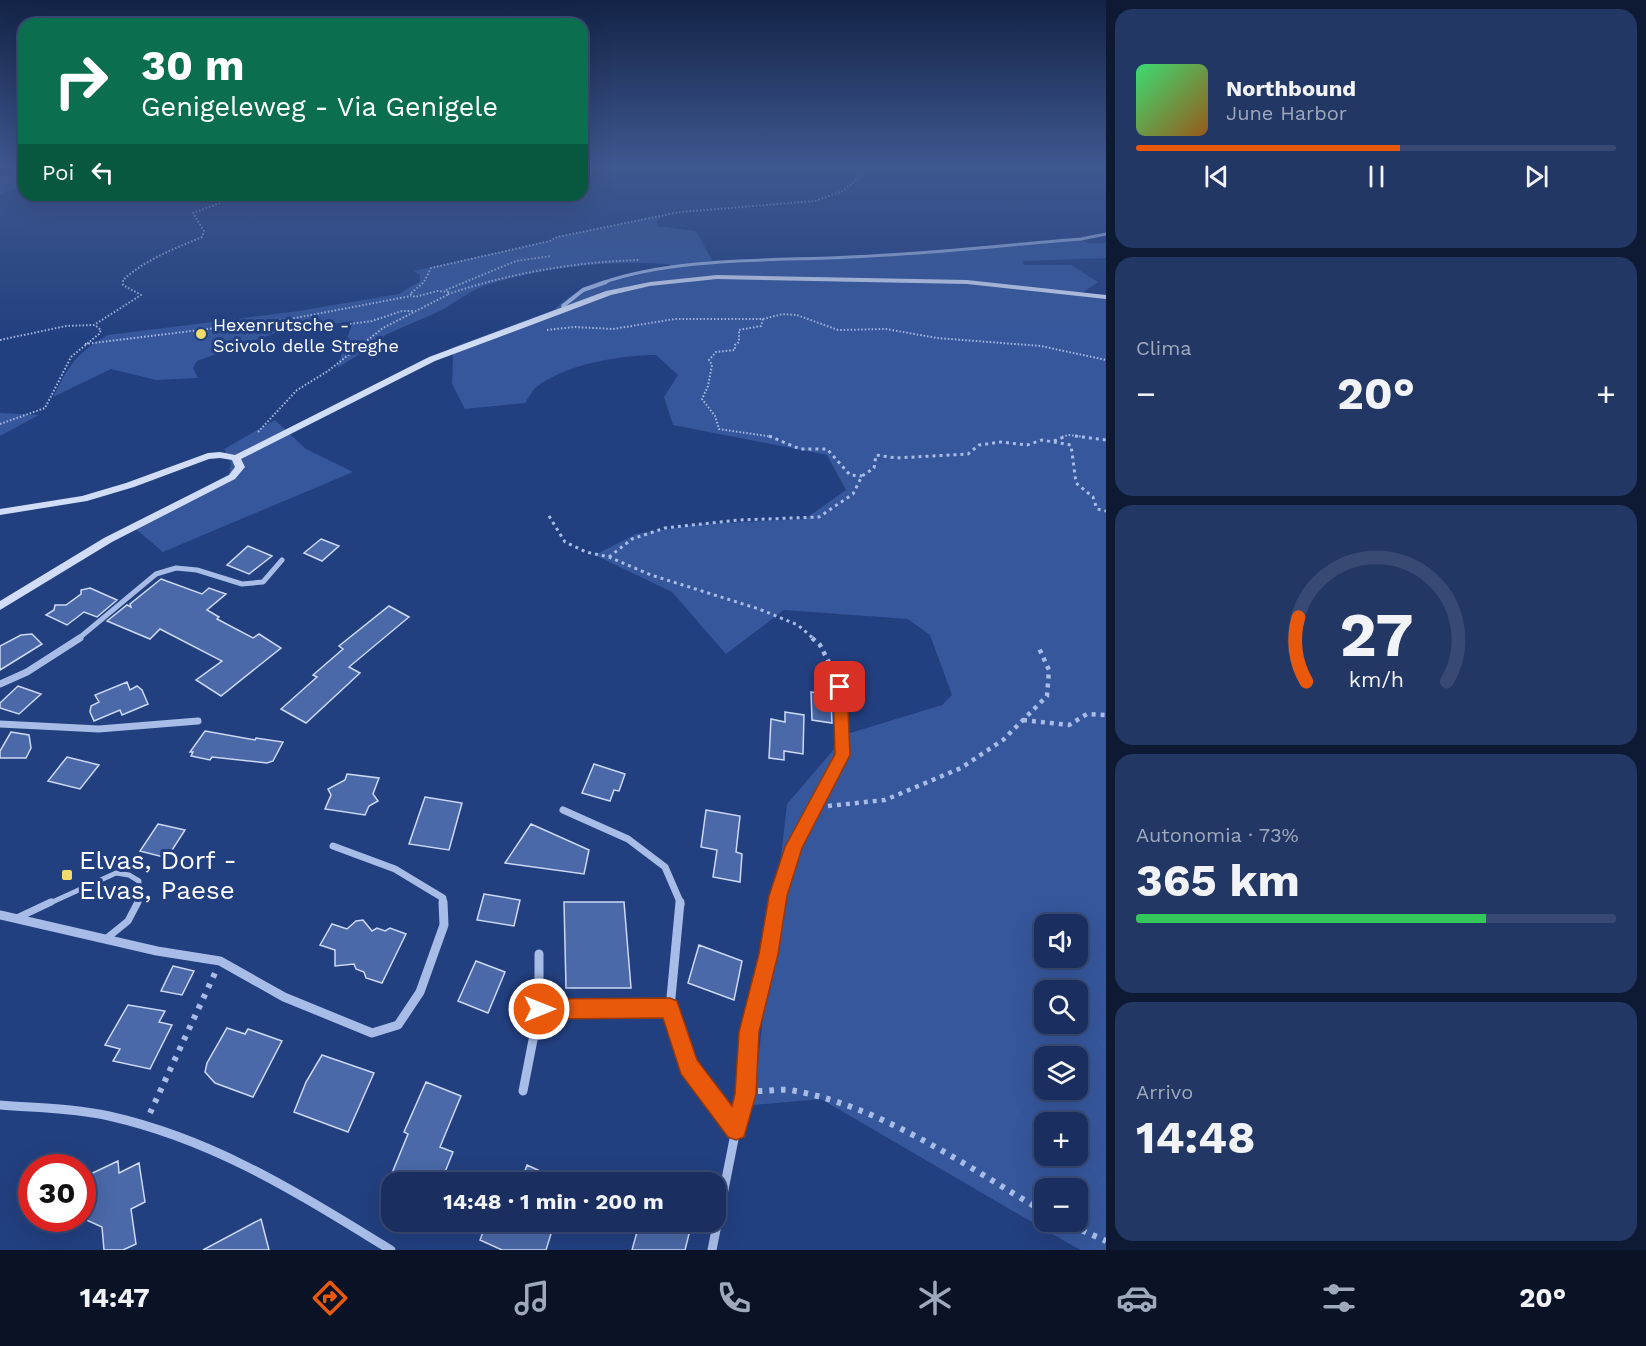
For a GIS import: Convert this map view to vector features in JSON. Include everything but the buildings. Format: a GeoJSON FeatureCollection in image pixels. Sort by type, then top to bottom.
{"type":"FeatureCollection","features":[{"type":"Feature","properties":{"kind":"street"},"geometry":{"type":"LineString","coordinates":[[565,309],[562,308],[565,302],[582,291],[630,275],[670,268],[906,253],[1081,239],[1106,234]]}},
{"type":"Feature","properties":{"kind":"street"},"geometry":{"type":"LineString","coordinates":[[0,512],[83,499],[130,485],[208,456],[220,455],[236,458],[432,358],[627,288],[671,280],[717,277],[967,282],[1106,297]]}},
{"type":"Feature","properties":{"kind":"street"},"geometry":{"type":"LineString","coordinates":[[0,606],[108,540],[232,477],[240,467],[236,458]]}},
{"type":"Feature","properties":{"kind":"street"},"geometry":{"type":"LineString","coordinates":[[0,684],[27,672],[79,639],[156,574],[176,568],[197,570],[243,584],[263,582],[282,560]]}},
{"type":"Feature","properties":{"kind":"street"},"geometry":{"type":"LineString","coordinates":[[712,1250],[736,1129],[746,1094],[749,1032],[769,954],[778,896],[793,847],[816,808],[842,755],[840,687]]}},
{"type":"Feature","properties":{"kind":"street"},"geometry":{"type":"LineString","coordinates":[[0,724],[53,730],[77,730],[135,729],[198,721]]}},
{"type":"Feature","properties":{"kind":"street"},"geometry":{"type":"LineString","coordinates":[[563,810],[628,839],[666,867],[681,904],[670,1008],[688,1066],[736,1129]]}},
{"type":"Feature","properties":{"kind":"street"},"geometry":{"type":"LineString","coordinates":[[0,915],[157,951],[220,961],[284,997],[372,1033],[398,1025],[420,992],[444,925],[442,898],[395,869],[333,846]]}},
{"type":"Feature","properties":{"kind":"street"},"geometry":{"type":"LineString","coordinates":[[523,1091],[539,1009],[539,954]]}},
{"type":"Feature","properties":{"kind":"street"},"geometry":{"type":"LineString","coordinates":[[539,1009],[670,1008]]}},
{"type":"Feature","properties":{"kind":"street"},"geometry":{"type":"LineString","coordinates":[[0,1105],[106,1115],[145,1125],[212,1149],[269,1176],[391,1250]]}},
{"type":"Feature","properties":{"kind":"lane"},"geometry":{"type":"LineString","coordinates":[[15,919],[99,879],[116,873],[129,875],[139,881],[141,895],[136,912],[105,940]]}},
{"type":"Feature","properties":{"kind":"path"},"geometry":{"type":"LineString","coordinates":[[94,325],[141,295],[123,285],[123,280],[128,275],[141,265],[202,237],[204,231],[199,223]]}},
{"type":"Feature","properties":{"kind":"path"},"geometry":{"type":"LineString","coordinates":[[411,296],[410,294],[428,277],[428,271],[439,266],[624,223]]}},
{"type":"Feature","properties":{"kind":"path"},"geometry":{"type":"LineString","coordinates":[[85,344],[203,332],[359,309],[411,296],[445,291],[516,261],[551,256]]}},
{"type":"Feature","properties":{"kind":"path"},"geometry":{"type":"LineString","coordinates":[[343,325],[372,321],[402,311],[413,311],[447,295],[498,279],[571,265],[647,260]]}},
{"type":"Feature","properties":{"kind":"path"},"geometry":{"type":"LineString","coordinates":[[445,291],[448,292],[447,295]]}},
{"type":"Feature","properties":{"kind":"path"},"geometry":{"type":"LineString","coordinates":[[255,449],[249,446],[251,439],[297,390],[328,371],[383,328],[412,315],[413,311]]}},
{"type":"Feature","properties":{"kind":"path"},"geometry":{"type":"LineString","coordinates":[[544,331],[574,327],[613,329],[675,319],[763,319],[783,314],[797,315],[838,330],[886,329],[937,338],[1041,345],[1106,360]]}},
{"type":"Feature","properties":{"kind":"path"},"geometry":{"type":"LineString","coordinates":[[763,319],[761,326],[739,330],[739,342],[735,345],[735,350],[716,352],[709,360],[712,365],[708,386],[702,399],[715,416],[719,429],[767,435],[800,448],[827,449],[850,475],[862,476]]}},
{"type":"Feature","properties":{"kind":"path"},"geometry":{"type":"LineString","coordinates":[[0,340],[78,324],[94,325],[101,330],[71,357],[61,374],[49,404],[39,412],[0,424]]}},
{"type":"Feature","properties":{"kind":"path"},"geometry":{"type":"LineString","coordinates":[[1054,441],[1068,435],[1106,440]]}},
{"type":"Feature","properties":{"kind":"path"},"geometry":{"type":"LineString","coordinates":[[609,557],[632,539],[665,528],[739,520],[819,517],[852,494],[862,476],[874,468],[876,455],[896,458],[968,454],[979,445],[1001,442],[1027,445],[1042,440],[1071,445],[1076,483],[1093,497],[1097,509],[1106,511]]}},
{"type":"Feature","properties":{"kind":"path"},"geometry":{"type":"LineString","coordinates":[[549,516],[565,542],[586,552],[609,557],[651,575],[759,609],[798,625],[820,645],[832,666],[840,687]]}},
{"type":"Feature","properties":{"kind":"path"},"geometry":{"type":"LineString","coordinates":[[816,808],[885,800],[961,768],[1003,740],[1047,696],[1049,670],[1038,646]]}},
{"type":"Feature","properties":{"kind":"path"},"geometry":{"type":"LineString","coordinates":[[1023,720],[1070,725],[1087,714],[1106,715]]}},
{"type":"Feature","properties":{"kind":"path"},"geometry":{"type":"LineString","coordinates":[[145,1125],[220,961]]}},
{"type":"Feature","properties":{"kind":"path"},"geometry":{"type":"LineString","coordinates":[[746,1094],[768,1089],[799,1090],[840,1102],[926,1144],[1034,1206]]}},
{"type":"Feature","properties":{"kind":"path"},"geometry":{"type":"LineString","coordinates":[[1085,1232],[1106,1241]]}},
{"type":"Feature","properties":{"kind":"shaded area"},"geometry":{"type":"Polygon","coordinates":[[[624,223],[657,223],[657,226],[696,231],[714,264],[849,257],[1081,239],[1088,243],[1106,243],[1106,258],[1023,261],[1024,265],[1071,265],[1098,282],[1082,293],[1106,297],[1106,1250],[1081,1250],[1049,1232],[1088,1232],[1088,1178],[1034,1178],[1034,1223],[821,1099],[753,1105],[787,804],[847,734],[942,705],[952,695],[930,635],[908,619],[784,610],[726,654],[672,592],[595,555],[636,534],[701,524],[805,519],[846,490],[827,455],[673,425],[664,397],[678,375],[656,355],[611,359],[565,371],[537,387],[525,403],[465,409],[452,384],[451,348],[554,310],[566,299],[593,284],[623,274],[671,266],[669,264],[622,263],[575,266],[506,279],[472,291],[440,311],[385,335],[381,341],[337,368],[353,321],[278,332],[197,361],[193,368],[198,378],[156,380],[111,369],[53,397],[74,361],[88,348],[108,335],[299,311],[399,294],[420,281],[420,275],[414,271],[624,223]]]}},
{"type":"Feature","properties":{"kind":"shaded area"},"geometry":{"type":"Polygon","coordinates":[[[0,413],[39,415],[0,436],[0,413]]]}},
{"type":"Feature","properties":{"kind":"shaded area"},"geometry":{"type":"Polygon","coordinates":[[[275,420],[306,449],[353,472],[163,552],[132,526],[229,474],[231,464],[224,449],[275,420]]]}},
{"type":"Feature","properties":{"kind":"place","name":"Hexenrutsche - Scivolo delle Streghe"},"geometry":{"type":"Point","coordinates":[201,334]}},
{"type":"Feature","properties":{"kind":"place","name":"Elvas, Dorf - Elvas, Paese"},"geometry":{"type":"Point","coordinates":[67,875]}},
{"type":"Feature","properties":{"kind":"route"},"geometry":{"type":"LineString","coordinates":[[539,1009],[670,1008],[688,1066],[736,1129],[746,1094],[749,1032],[769,954],[778,896],[793,847],[816,808],[842,755],[840,687]]}}]}
